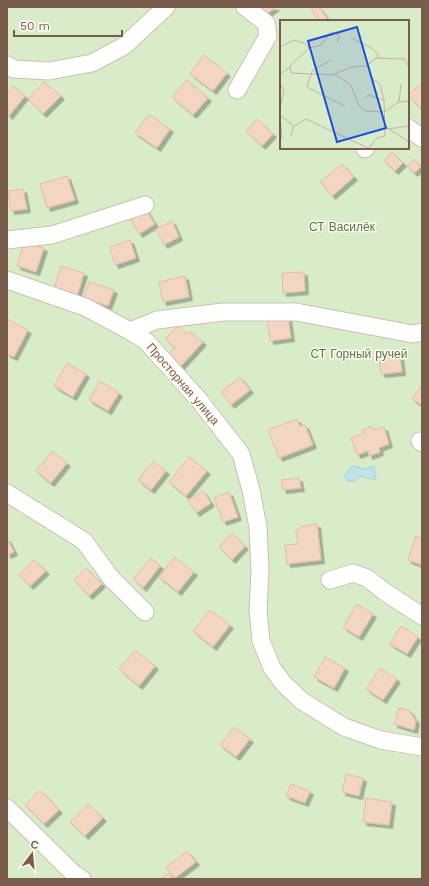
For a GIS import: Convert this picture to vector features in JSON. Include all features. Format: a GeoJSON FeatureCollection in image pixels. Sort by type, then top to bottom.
{"type":"FeatureCollection","features":[{"type":"Feature","properties":{"kind":"street"},"geometry":{"type":"LineString","coordinates":[[7,66],[14,69],[49,71],[92,63],[124,46],[156,18],[166,7]]}},
{"type":"Feature","properties":{"kind":"street"},"geometry":{"type":"LineString","coordinates":[[237,90],[268,36],[266,23],[245,7]]}},
{"type":"Feature","properties":{"kind":"street"},"geometry":{"type":"LineString","coordinates":[[409,129],[422,138]]}},
{"type":"Feature","properties":{"kind":"street"},"geometry":{"type":"LineString","coordinates":[[7,240],[52,235],[145,205]]}},
{"type":"Feature","properties":{"kind":"street","name":"Просторная улица"},"geometry":{"type":"LineString","coordinates":[[7,280],[85,307],[130,331],[146,341],[199,400],[241,454],[251,490],[258,527],[260,571],[258,610],[261,641],[272,668],[284,684],[302,701],[344,727],[381,740],[422,747]]}},
{"type":"Feature","properties":{"kind":"street"},"geometry":{"type":"LineString","coordinates":[[130,331],[157,320],[223,312],[296,312],[383,327],[412,334],[422,332]]}},
{"type":"Feature","properties":{"kind":"street"},"geometry":{"type":"LineString","coordinates":[[7,493],[84,541],[110,578],[145,612]]}},
{"type":"Feature","properties":{"kind":"street"},"geometry":{"type":"LineString","coordinates":[[330,580],[353,573],[367,578],[385,592],[422,616]]}},
{"type":"Feature","properties":{"kind":"street"},"geometry":{"type":"LineString","coordinates":[[7,808],[74,874],[82,879]]}},
{"type":"Feature","properties":{"kind":"green space"},"geometry":{"type":"Polygon","coordinates":[[[7,7],[422,7],[422,879],[7,879],[7,7]]]}},
{"type":"Feature","properties":{"kind":"water"},"geometry":{"type":"Polygon","coordinates":[[[352,466],[365,469],[374,466],[376,479],[361,476],[354,481],[348,481],[344,476],[352,466]]]}},
{"type":"Feature","properties":{"kind":"building"},"geometry":{"type":"Polygon","coordinates":[[[262,7],[276,7],[267,14],[262,7]]]}},
{"type":"Feature","properties":{"kind":"building"},"geometry":{"type":"Polygon","coordinates":[[[315,7],[319,7],[327,18],[324,20],[318,20],[311,10],[315,7]]]}},
{"type":"Feature","properties":{"kind":"building"},"geometry":{"type":"Polygon","coordinates":[[[204,55],[227,73],[213,91],[190,74],[204,55]]]}},
{"type":"Feature","properties":{"kind":"building"},"geometry":{"type":"Polygon","coordinates":[[[187,80],[208,98],[193,115],[172,97],[187,80]]]}},
{"type":"Feature","properties":{"kind":"building"},"geometry":{"type":"Polygon","coordinates":[[[44,82],[61,96],[43,114],[28,99],[44,82]]]}},
{"type":"Feature","properties":{"kind":"building"},"geometry":{"type":"Polygon","coordinates":[[[422,83],[422,107],[420,108],[409,96],[409,94],[422,83]]]}},
{"type":"Feature","properties":{"kind":"building"},"geometry":{"type":"Polygon","coordinates":[[[13,86],[25,96],[9,116],[7,114],[7,94],[13,86]]]}},
{"type":"Feature","properties":{"kind":"building"},"geometry":{"type":"Polygon","coordinates":[[[149,114],[170,129],[157,148],[135,133],[149,114]]]}},
{"type":"Feature","properties":{"kind":"building"},"geometry":{"type":"Polygon","coordinates":[[[257,119],[273,134],[262,146],[246,131],[257,119]]]}},
{"type":"Feature","properties":{"kind":"building"},"geometry":{"type":"Polygon","coordinates":[[[392,152],[403,163],[395,171],[384,161],[392,152]]]}},
{"type":"Feature","properties":{"kind":"building"},"geometry":{"type":"Polygon","coordinates":[[[414,159],[421,167],[414,173],[407,166],[414,159]]]}},
{"type":"Feature","properties":{"kind":"building"},"geometry":{"type":"Polygon","coordinates":[[[342,164],[354,177],[332,196],[320,182],[342,164]]]}},
{"type":"Feature","properties":{"kind":"building"},"geometry":{"type":"Polygon","coordinates":[[[67,176],[75,200],[47,208],[40,184],[67,176]]]}},
{"type":"Feature","properties":{"kind":"building"},"geometry":{"type":"Polygon","coordinates":[[[23,189],[27,209],[11,211],[8,191],[23,189]]]}},
{"type":"Feature","properties":{"kind":"building"},"geometry":{"type":"Polygon","coordinates":[[[146,210],[155,224],[139,234],[131,220],[146,210]]]}},
{"type":"Feature","properties":{"kind":"building"},"geometry":{"type":"Polygon","coordinates":[[[172,221],[179,237],[164,245],[156,229],[172,221]]]}},
{"type":"Feature","properties":{"kind":"building"},"geometry":{"type":"Polygon","coordinates":[[[130,240],[136,258],[115,265],[110,247],[130,240]]]}},
{"type":"Feature","properties":{"kind":"building"},"geometry":{"type":"Polygon","coordinates":[[[24,242],[44,248],[36,272],[17,266],[24,242]]]}},
{"type":"Feature","properties":{"kind":"building"},"geometry":{"type":"Polygon","coordinates":[[[61,266],[84,273],[77,296],[54,289],[61,266]]]}},
{"type":"Feature","properties":{"kind":"building"},"geometry":{"type":"Polygon","coordinates":[[[304,272],[305,291],[283,293],[282,273],[304,272]]]}},
{"type":"Feature","properties":{"kind":"building"},"geometry":{"type":"Polygon","coordinates":[[[185,276],[189,297],[163,302],[159,282],[185,276]]]}},
{"type":"Feature","properties":{"kind":"building"},"geometry":{"type":"Polygon","coordinates":[[[89,282],[114,290],[108,306],[84,298],[89,282]]]}},
{"type":"Feature","properties":{"kind":"building"},"geometry":{"type":"Polygon","coordinates":[[[288,317],[291,338],[270,341],[267,320],[288,317]]]}},
{"type":"Feature","properties":{"kind":"building"},"geometry":{"type":"Polygon","coordinates":[[[7,319],[28,330],[14,357],[7,354],[7,319]]]}},
{"type":"Feature","properties":{"kind":"building"},"geometry":{"type":"Polygon","coordinates":[[[178,326],[187,334],[190,331],[203,342],[181,366],[168,355],[175,348],[165,339],[178,326]]]}},
{"type":"Feature","properties":{"kind":"building"},"geometry":{"type":"Polygon","coordinates":[[[400,356],[402,372],[381,374],[379,358],[400,356]]]}},
{"type":"Feature","properties":{"kind":"building"},"geometry":{"type":"Polygon","coordinates":[[[67,363],[86,374],[73,397],[54,386],[67,363]]]}},
{"type":"Feature","properties":{"kind":"building"},"geometry":{"type":"Polygon","coordinates":[[[240,377],[250,390],[231,405],[221,392],[240,377]]]}},
{"type":"Feature","properties":{"kind":"building"},"geometry":{"type":"Polygon","coordinates":[[[100,381],[119,393],[108,411],[89,400],[100,381]]]}},
{"type":"Feature","properties":{"kind":"building"},"geometry":{"type":"Polygon","coordinates":[[[422,385],[422,405],[412,399],[422,385]]]}},
{"type":"Feature","properties":{"kind":"building"},"geometry":{"type":"Polygon","coordinates":[[[297,419],[300,426],[305,425],[313,445],[279,458],[268,430],[297,419]]]}},
{"type":"Feature","properties":{"kind":"building"},"geometry":{"type":"Polygon","coordinates":[[[372,426],[374,430],[384,427],[389,444],[379,448],[380,452],[369,456],[368,451],[357,455],[351,438],[364,433],[362,430],[372,426]]]}},
{"type":"Feature","properties":{"kind":"building"},"geometry":{"type":"Polygon","coordinates":[[[52,451],[67,463],[51,483],[36,471],[52,451]]]}},
{"type":"Feature","properties":{"kind":"building"},"geometry":{"type":"Polygon","coordinates":[[[189,457],[207,471],[186,496],[169,482],[189,457]]]}},
{"type":"Feature","properties":{"kind":"building"},"geometry":{"type":"Polygon","coordinates":[[[153,461],[166,471],[151,490],[138,480],[153,461]]]}},
{"type":"Feature","properties":{"kind":"building"},"geometry":{"type":"Polygon","coordinates":[[[299,478],[301,488],[283,490],[281,480],[299,478]]]}},
{"type":"Feature","properties":{"kind":"building"},"geometry":{"type":"Polygon","coordinates":[[[203,491],[211,503],[196,513],[188,500],[203,491]]]}},
{"type":"Feature","properties":{"kind":"building"},"geometry":{"type":"Polygon","coordinates":[[[229,492],[238,517],[223,522],[214,498],[229,492]]]}},
{"type":"Feature","properties":{"kind":"building"},"geometry":{"type":"Polygon","coordinates":[[[317,524],[321,560],[287,564],[285,545],[298,544],[296,531],[302,526],[317,524]]]}},
{"type":"Feature","properties":{"kind":"building"},"geometry":{"type":"Polygon","coordinates":[[[232,533],[245,546],[232,560],[219,547],[232,533]]]}},
{"type":"Feature","properties":{"kind":"building"},"geometry":{"type":"Polygon","coordinates":[[[416,536],[422,538],[422,565],[408,560],[416,536]]]}},
{"type":"Feature","properties":{"kind":"building"},"geometry":{"type":"Polygon","coordinates":[[[7,538],[14,552],[7,555],[7,538]]]}},
{"type":"Feature","properties":{"kind":"building"},"geometry":{"type":"Polygon","coordinates":[[[174,557],[194,572],[178,592],[159,577],[174,557]]]}},
{"type":"Feature","properties":{"kind":"building"},"geometry":{"type":"Polygon","coordinates":[[[151,558],[160,566],[143,588],[133,579],[151,558]]]}},
{"type":"Feature","properties":{"kind":"building"},"geometry":{"type":"Polygon","coordinates":[[[34,560],[46,571],[30,586],[19,575],[34,560]]]}},
{"type":"Feature","properties":{"kind":"building"},"geometry":{"type":"Polygon","coordinates":[[[86,568],[102,584],[89,596],[74,580],[86,568]]]}},
{"type":"Feature","properties":{"kind":"building"},"geometry":{"type":"Polygon","coordinates":[[[357,604],[373,614],[359,637],[343,627],[357,604]]]}},
{"type":"Feature","properties":{"kind":"building"},"geometry":{"type":"Polygon","coordinates":[[[210,610],[230,625],[213,647],[193,631],[210,610]]]}},
{"type":"Feature","properties":{"kind":"building"},"geometry":{"type":"Polygon","coordinates":[[[401,626],[418,637],[407,654],[390,644],[401,626]]]}},
{"type":"Feature","properties":{"kind":"building"},"geometry":{"type":"Polygon","coordinates":[[[135,650],[155,666],[139,686],[119,669],[135,650]]]}},
{"type":"Feature","properties":{"kind":"building"},"geometry":{"type":"Polygon","coordinates":[[[325,657],[345,668],[334,688],[314,677],[325,657]]]}},
{"type":"Feature","properties":{"kind":"building"},"geometry":{"type":"Polygon","coordinates":[[[380,668],[397,679],[383,700],[366,689],[380,668]]]}},
{"type":"Feature","properties":{"kind":"building"},"geometry":{"type":"Polygon","coordinates":[[[399,708],[409,710],[416,721],[414,730],[394,724],[399,708]]]}},
{"type":"Feature","properties":{"kind":"building"},"geometry":{"type":"Polygon","coordinates":[[[234,727],[250,739],[236,757],[220,745],[234,727]]]}},
{"type":"Feature","properties":{"kind":"building"},"geometry":{"type":"Polygon","coordinates":[[[346,774],[363,778],[359,796],[342,792],[346,774]]]}},
{"type":"Feature","properties":{"kind":"building"},"geometry":{"type":"Polygon","coordinates":[[[291,784],[310,791],[305,803],[286,796],[291,784]]]}},
{"type":"Feature","properties":{"kind":"building"},"geometry":{"type":"Polygon","coordinates":[[[40,790],[59,810],[44,824],[25,805],[40,790]]]}},
{"type":"Feature","properties":{"kind":"building"},"geometry":{"type":"Polygon","coordinates":[[[366,798],[392,802],[389,825],[363,822],[366,798]]]}},
{"type":"Feature","properties":{"kind":"building"},"geometry":{"type":"Polygon","coordinates":[[[88,804],[103,818],[85,836],[70,822],[88,804]]]}},
{"type":"Feature","properties":{"kind":"building"},"geometry":{"type":"Polygon","coordinates":[[[187,851],[196,862],[175,878],[166,867],[187,851]]]}},
{"type":"Feature","properties":{"kind":"building"},"geometry":{"type":"Polygon","coordinates":[[[169,873],[173,879],[160,879],[169,873]]]}},
{"type":"Feature","properties":{"kind":"park label","name":"СТ Василёк"},"geometry":{"type":"Point","coordinates":[342,227]}},
{"type":"Feature","properties":{"kind":"park label","name":"СТ Горный ручей"},"geometry":{"type":"Point","coordinates":[359,354]}}]}
